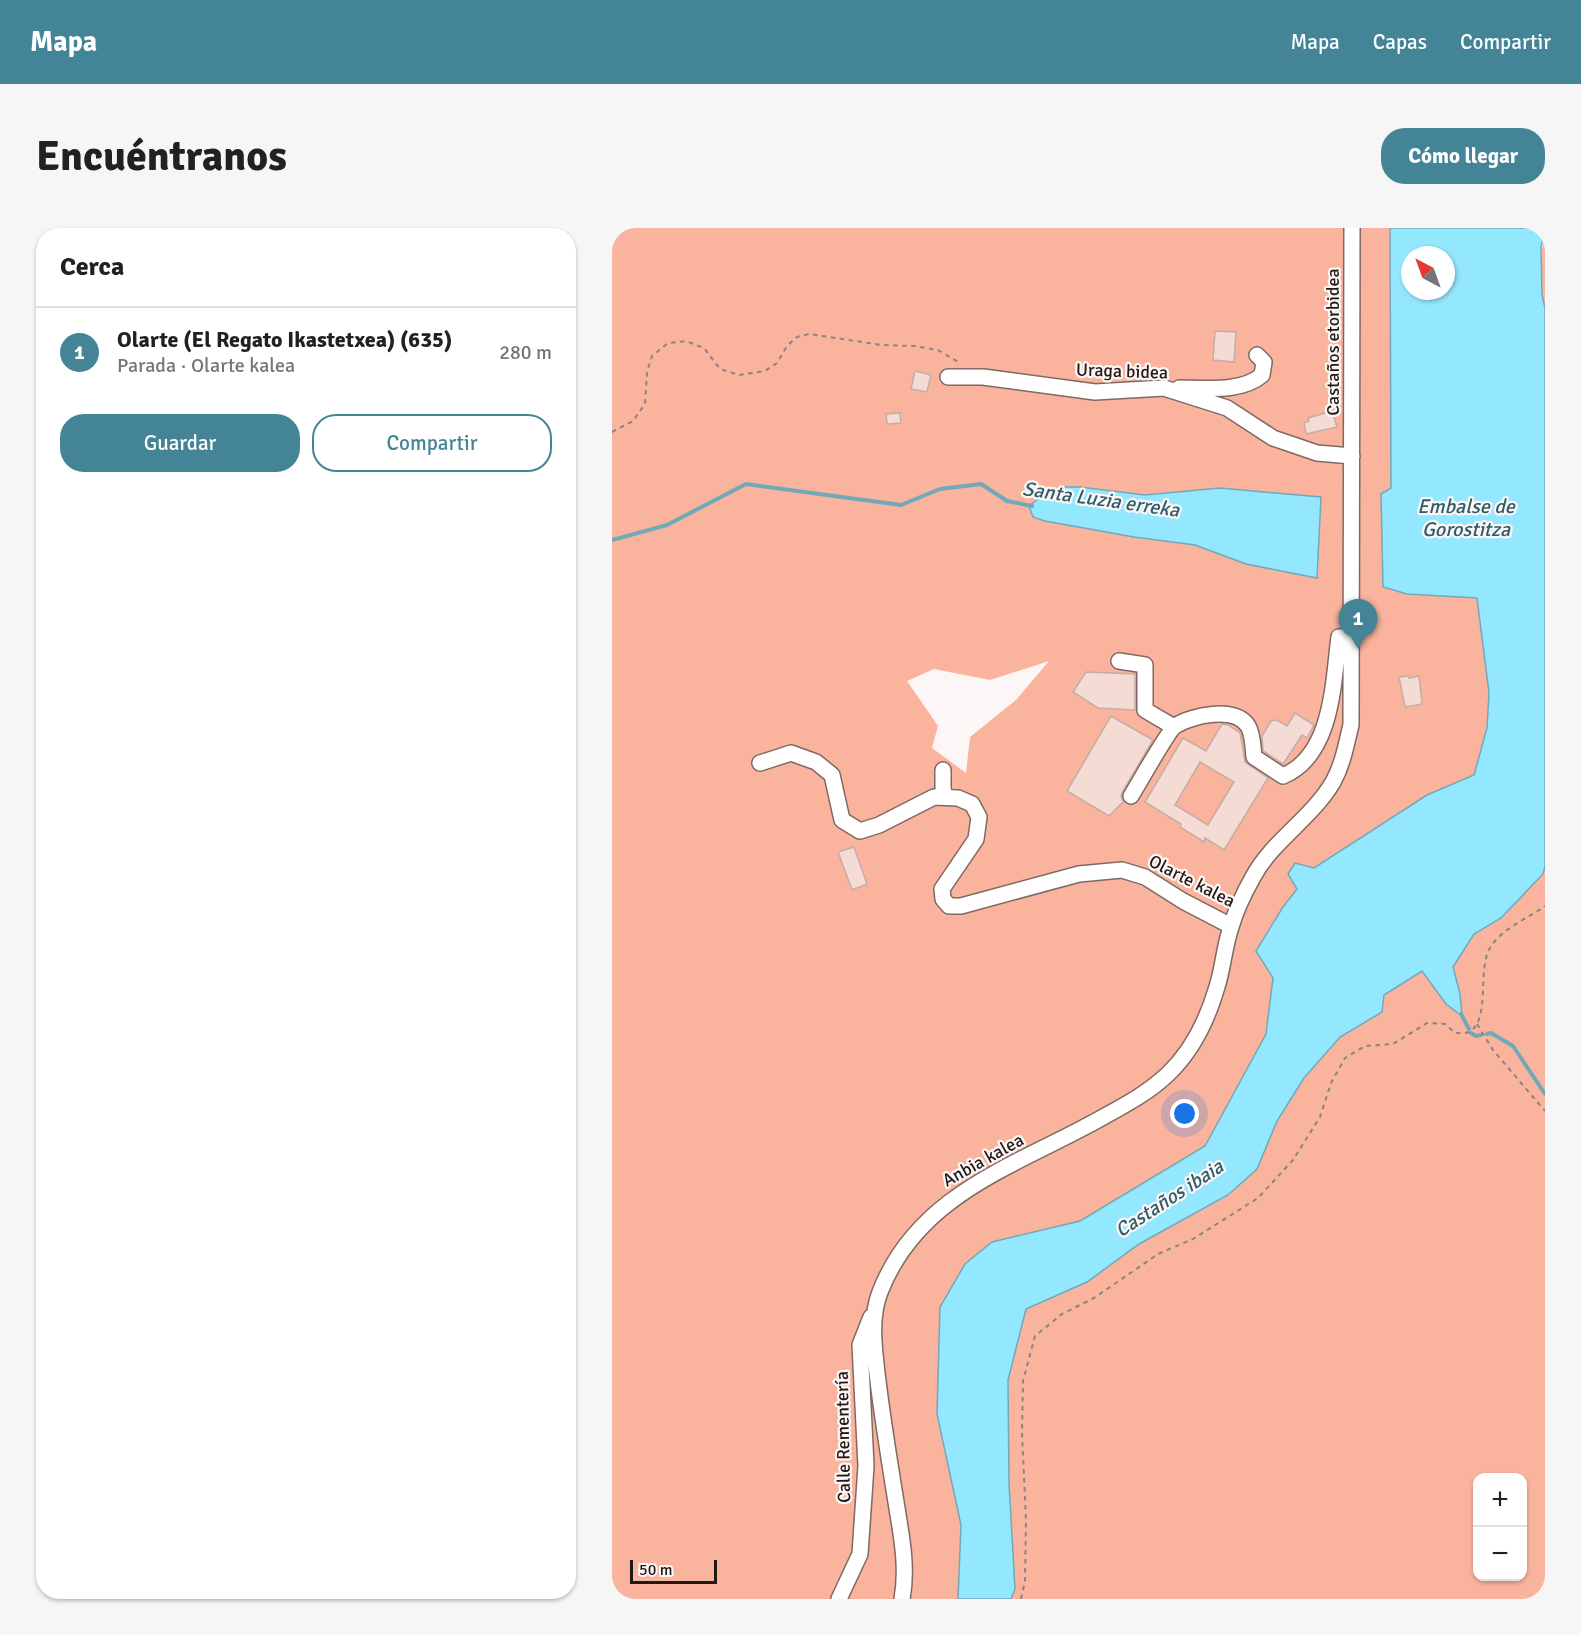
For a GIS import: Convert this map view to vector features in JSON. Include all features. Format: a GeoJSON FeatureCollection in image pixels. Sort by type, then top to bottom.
{"type":"FeatureCollection","features":[{"type":"Feature","properties":{"kind":"street","name":"Castaños etorbidea"},"geometry":{"type":"LineString","coordinates":[[1352,228],[1352,456]]}},
{"type":"Feature","properties":{"kind":"street"},"geometry":{"type":"LineString","coordinates":[[1164,388],[1224,388],[1244,384],[1262,375],[1264,362],[1257,355]]}},
{"type":"Feature","properties":{"kind":"street","name":"Uraga bidea"},"geometry":{"type":"LineString","coordinates":[[948,377],[983,377],[1095,392],[1164,388],[1227,408],[1273,438],[1317,453],[1352,456]]}},
{"type":"Feature","properties":{"kind":"street","name":"Olarte kalea"},"geometry":{"type":"LineString","coordinates":[[945,797],[958,798],[972,804],[979,817],[976,838],[942,888],[943,899],[949,906],[961,906],[1079,874],[1122,870],[1145,877],[1183,901],[1231,926],[1260,864],[1332,784],[1342,763],[1351,725],[1352,456]]}},
{"type":"Feature","properties":{"kind":"street"},"geometry":{"type":"LineString","coordinates":[[1131,796],[1174,727],[1207,715],[1222,714],[1242,719],[1250,728],[1254,757],[1283,776],[1292,772],[1315,747],[1323,731],[1329,714],[1339,637],[1351,636]]}},
{"type":"Feature","properties":{"kind":"street"},"geometry":{"type":"LineString","coordinates":[[1119,661],[1145,665],[1145,710],[1174,727]]}},
{"type":"Feature","properties":{"kind":"street"},"geometry":{"type":"LineString","coordinates":[[760,763],[790,753],[816,762],[832,775],[842,820],[860,831],[879,825],[934,797],[945,797],[943,770]]}},
{"type":"Feature","properties":{"kind":"street","name":"Anbia kalea"},"geometry":{"type":"LineString","coordinates":[[902,1599],[903,1552],[873,1340],[875,1309],[885,1282],[904,1247],[936,1211],[978,1182],[1073,1134],[1143,1095],[1169,1072],[1189,1048],[1203,1025],[1217,989],[1231,926]]}},
{"type":"Feature","properties":{"kind":"street","name":"Calle Rementería"},"geometry":{"type":"LineString","coordinates":[[839,1599],[860,1554],[866,1466],[860,1346],[866,1326],[875,1309]]}},
{"type":"Feature","properties":{"kind":"path"},"geometry":{"type":"LineString","coordinates":[[612,432],[633,422],[645,404],[647,372],[652,356],[668,343],[686,341],[704,348],[720,369],[739,375],[765,371],[777,363],[787,346],[797,337],[809,334],[882,345],[914,346],[938,350],[983,377]]}},
{"type":"Feature","properties":{"kind":"path"},"geometry":{"type":"LineString","coordinates":[[1020,1599],[1026,1581],[1023,1381],[1035,1336],[1062,1314],[1094,1298],[1158,1254],[1193,1239],[1258,1198],[1293,1160],[1320,1117],[1331,1083],[1345,1058],[1365,1046],[1393,1044],[1427,1023],[1445,1024],[1455,1033],[1468,1032],[1477,1024],[1483,1003],[1483,968],[1490,948],[1509,930],[1545,906]]}},
{"type":"Feature","properties":{"kind":"path"},"geometry":{"type":"LineString","coordinates":[[1477,1024],[1493,1050],[1545,1111]]}},
{"type":"Feature","properties":{"kind":"shaded area"},"geometry":{"type":"Polygon","coordinates":[[[612,228],[1390,228],[1391,488],[1381,494],[1383,587],[1407,594],[1477,598],[1489,693],[1487,728],[1474,776],[1427,795],[1313,868],[1283,907],[1256,951],[1273,978],[1266,1034],[1205,1146],[1080,1221],[992,1242],[965,1264],[940,1307],[937,1414],[961,1525],[958,1599],[612,1599],[612,228]],[[1049,661],[990,680],[934,669],[907,681],[938,726],[932,748],[966,773],[970,737],[1016,700],[1049,661]]]}},
{"type":"Feature","properties":{"kind":"shaded area"},"geometry":{"type":"Polygon","coordinates":[[[1545,235],[1545,308],[1541,271],[1545,235]]]}},
{"type":"Feature","properties":{"kind":"shaded area"},"geometry":{"type":"Polygon","coordinates":[[[1545,866],[1545,1599],[1011,1599],[1015,1589],[1009,1483],[1008,1380],[1026,1309],[1087,1282],[1139,1244],[1229,1195],[1257,1169],[1277,1121],[1304,1079],[1340,1037],[1382,1012],[1384,995],[1422,971],[1446,1004],[1462,1015],[1460,994],[1453,967],[1474,934],[1501,918],[1543,874],[1545,866]]]}},
{"type":"Feature","properties":{"kind":"water","name":"Embalse de Gorostitza"},"geometry":{"type":"Polygon","coordinates":[[[1390,228],[1545,228],[1541,247],[1542,295],[1545,308],[1545,866],[1543,874],[1501,918],[1474,934],[1453,967],[1460,994],[1462,1016],[1446,1004],[1422,971],[1384,995],[1382,1012],[1340,1037],[1304,1078],[1277,1121],[1257,1169],[1228,1195],[1139,1244],[1087,1282],[1026,1309],[1008,1380],[1009,1483],[1015,1589],[1011,1599],[958,1599],[961,1525],[937,1414],[940,1307],[965,1264],[992,1242],[1080,1221],[1205,1146],[1266,1034],[1273,978],[1256,951],[1297,889],[1288,874],[1295,863],[1314,868],[1427,795],[1474,775],[1487,728],[1489,693],[1477,598],[1407,594],[1383,587],[1381,494],[1391,488],[1390,228]]]}},
{"type":"Feature","properties":{"kind":"water"},"geometry":{"type":"Polygon","coordinates":[[[1061,487],[1080,487],[1145,495],[1220,488],[1321,497],[1317,578],[1246,564],[1195,545],[1134,537],[1033,517],[1029,506],[1042,496],[1061,487]]]}},
{"type":"Feature","properties":{"kind":"building"},"geometry":{"type":"Polygon","coordinates":[[[1215,331],[1236,332],[1234,362],[1213,360],[1215,331]]]}},
{"type":"Feature","properties":{"kind":"building"},"geometry":{"type":"Polygon","coordinates":[[[915,371],[931,375],[927,392],[911,389],[915,371]]]}},
{"type":"Feature","properties":{"kind":"building"},"geometry":{"type":"Polygon","coordinates":[[[1332,411],[1337,427],[1306,434],[1304,423],[1309,421],[1308,418],[1332,411]]]}},
{"type":"Feature","properties":{"kind":"building"},"geometry":{"type":"Polygon","coordinates":[[[900,413],[901,423],[887,424],[886,414],[900,413]]]}},
{"type":"Feature","properties":{"kind":"building"},"geometry":{"type":"Polygon","coordinates":[[[1086,672],[1135,674],[1135,710],[1098,708],[1073,692],[1086,672]]]}},
{"type":"Feature","properties":{"kind":"building"},"geometry":{"type":"Polygon","coordinates":[[[1409,676],[1409,678],[1419,676],[1422,704],[1405,707],[1399,677],[1409,676]]]}},
{"type":"Feature","properties":{"kind":"building"},"geometry":{"type":"Polygon","coordinates":[[[1295,713],[1314,725],[1307,738],[1302,735],[1283,764],[1263,751],[1262,736],[1271,721],[1277,720],[1287,726],[1295,713]]]}},
{"type":"Feature","properties":{"kind":"building"},"geometry":{"type":"Polygon","coordinates":[[[1111,716],[1153,740],[1123,791],[1121,796],[1123,802],[1109,816],[1067,791],[1111,716]]]}},
{"type":"Feature","properties":{"kind":"building"},"geometry":{"type":"Polygon","coordinates":[[[1222,724],[1228,725],[1240,733],[1245,762],[1268,778],[1224,850],[1205,838],[1204,842],[1180,827],[1181,824],[1145,802],[1183,738],[1206,751],[1222,724]],[[1200,762],[1175,805],[1208,825],[1234,782],[1200,762]]]}},
{"type":"Feature","properties":{"kind":"building"},"geometry":{"type":"Polygon","coordinates":[[[854,847],[867,884],[852,890],[838,852],[854,847]]]}},
{"type":"Feature","properties":{"kind":"waterway","name":"Santa Luzia erreka"},"geometry":{"type":"LineString","coordinates":[[612,540],[667,525],[746,484],[901,505],[940,489],[981,484],[1007,501],[1032,506]]}},
{"type":"Feature","properties":{"kind":"waterway"},"geometry":{"type":"LineString","coordinates":[[1461,1014],[1469,1029]]}},
{"type":"Feature","properties":{"kind":"waterway"},"geometry":{"type":"LineString","coordinates":[[1471,1033],[1476,1036],[1481,1035]]}},
{"type":"Feature","properties":{"kind":"waterway"},"geometry":{"type":"LineString","coordinates":[[1487,1034],[1491,1033],[1513,1046],[1545,1094]]}},
{"type":"Feature","properties":{"kind":"place","name":"Olarte (El Regato Ikastetxea) (635)"},"geometry":{"type":"Point","coordinates":[1358,649]}},
{"type":"Feature","properties":{"kind":"water label","name":"Castaños ibaia"},"geometry":{"type":"Point","coordinates":[1169,1198]}}]}
